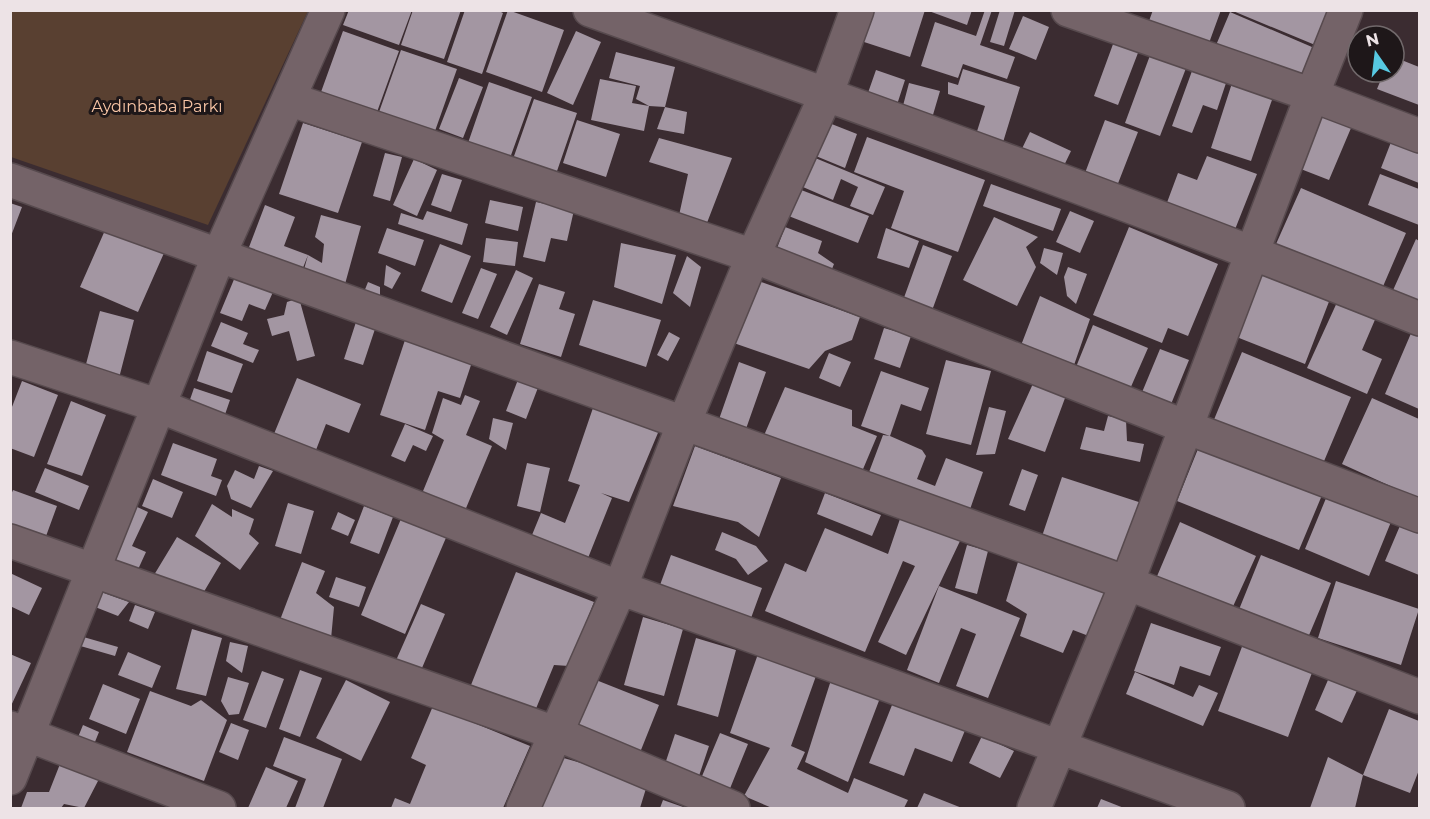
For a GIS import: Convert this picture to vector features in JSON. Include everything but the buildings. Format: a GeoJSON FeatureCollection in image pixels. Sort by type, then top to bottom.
{"type":"FeatureCollection","features":[{"type":"Feature","properties":{"kind":"street"},"geometry":{"type":"LineString","coordinates":[[10,778],[19,732],[93,571],[219,255],[328,10]]}},
{"type":"Feature","properties":{"kind":"street"},"geometry":{"type":"LineString","coordinates":[[590,10],[826,94],[1254,252],[1419,319]]}},
{"type":"Feature","properties":{"kind":"street"},"geometry":{"type":"LineString","coordinates":[[523,808],[620,588],[684,423],[753,256],[826,94],[857,10]]}},
{"type":"Feature","properties":{"kind":"street"},"geometry":{"type":"LineString","coordinates":[[1068,10],[1312,95],[1419,136]]}},
{"type":"Feature","properties":{"kind":"street"},"geometry":{"type":"LineString","coordinates":[[1034,808],[1127,583],[1346,10]]}},
{"type":"Feature","properties":{"kind":"street"},"geometry":{"type":"LineString","coordinates":[[289,99],[753,256],[1186,427],[1419,516]]}},
{"type":"Feature","properties":{"kind":"street"},"geometry":{"type":"LineString","coordinates":[[10,180],[1127,583],[1419,697]]}},
{"type":"Feature","properties":{"kind":"street"},"geometry":{"type":"LineString","coordinates":[[10,357],[159,406],[620,588],[1228,808]]}},
{"type":"Feature","properties":{"kind":"street"},"geometry":{"type":"LineString","coordinates":[[10,541],[555,733],[733,808]]}},
{"type":"Feature","properties":{"kind":"street"},"geometry":{"type":"LineString","coordinates":[[19,732],[219,808]]}},
{"type":"Feature","properties":{"kind":"green space","name":"Aydınbaba Parkı"},"geometry":{"type":"Polygon","coordinates":[[[11,10],[308,11],[208,225],[11,157],[11,10]]]}}]}
